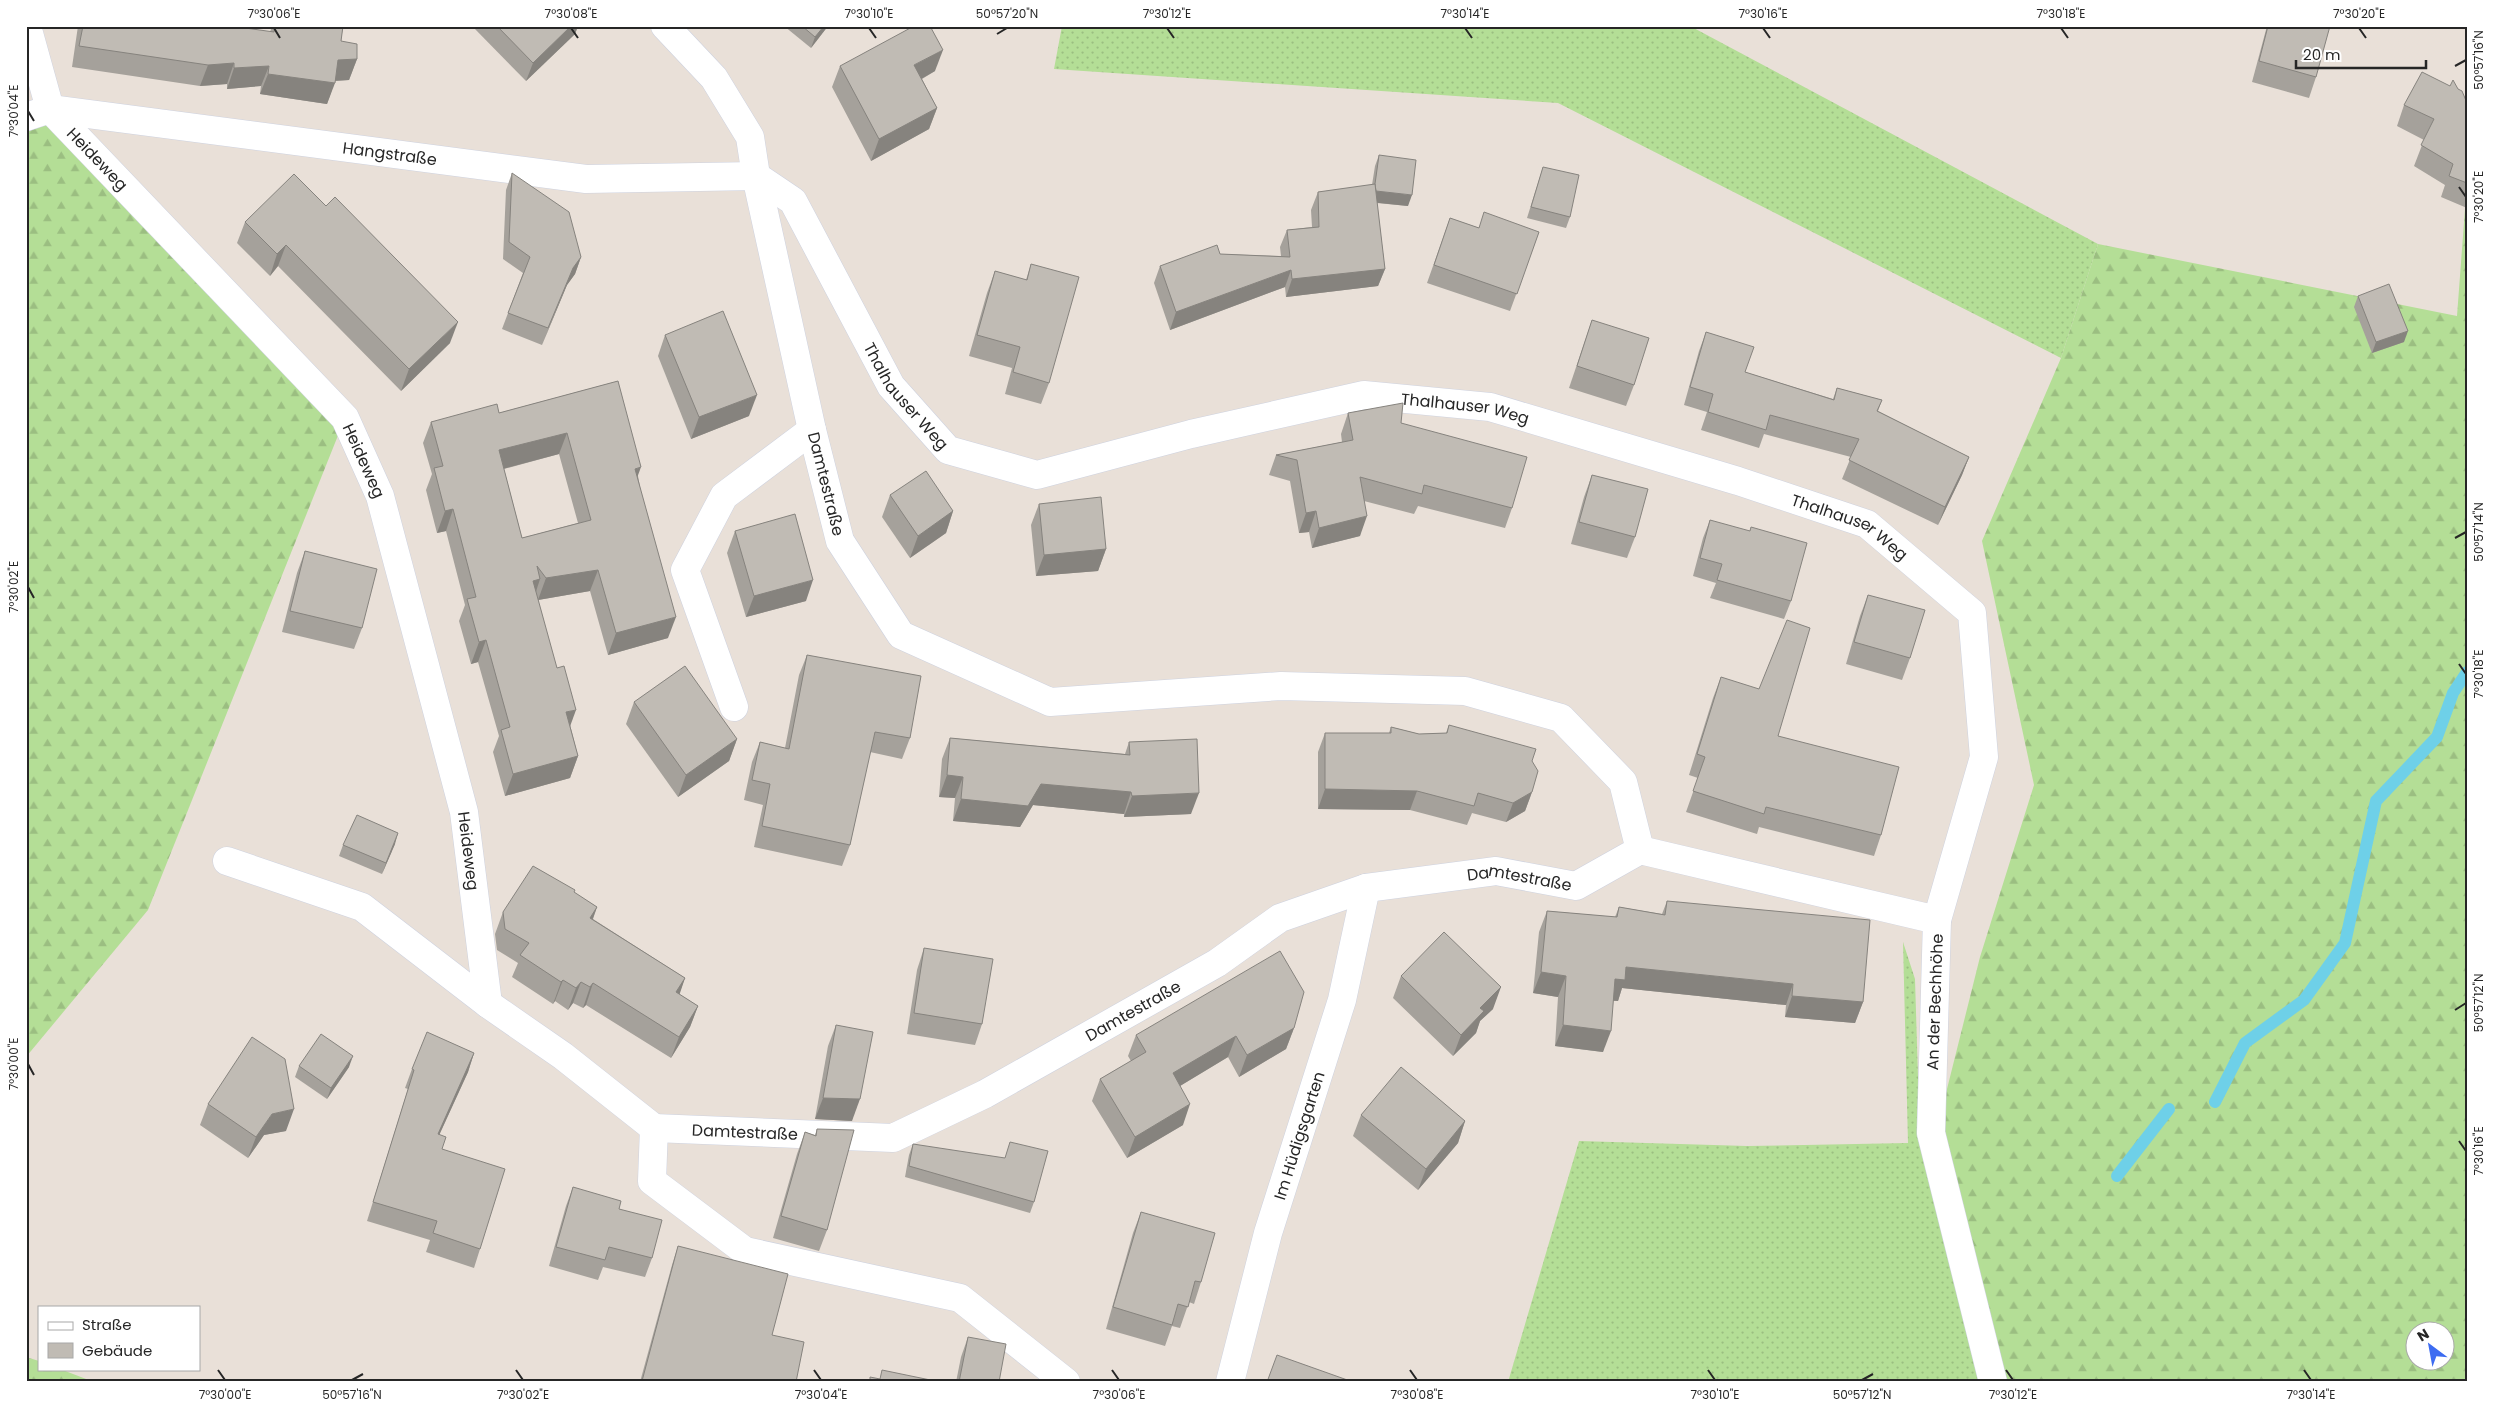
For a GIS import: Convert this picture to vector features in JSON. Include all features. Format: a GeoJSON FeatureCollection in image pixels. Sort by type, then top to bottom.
{"type":"FeatureCollection","features":[{"type":"Feature","properties":{"kind":"street","name":"Heideweg"},"geometry":{"type":"LineString","coordinates":[[27,26],[38,113],[345,418],[380,496],[464,812],[488,1004]]}},
{"type":"Feature","properties":{"kind":"street","name":"Damtestraße"},"geometry":{"type":"LineString","coordinates":[[654,1128],[893,1138],[985,1094],[1200,972],[1280,918],[1366,888],[1496,871],[1576,886],[1640,850],[1623,782],[1561,718],[1465,691],[1281,686],[1050,702],[901,635],[840,541],[812,430],[756,176],[750,137],[714,78],[665,26]]}},
{"type":"Feature","properties":{"kind":"street","name":"Hangstraße"},"geometry":{"type":"LineString","coordinates":[[38,113],[586,179],[756,176]]}},
{"type":"Feature","properties":{"kind":"street","name":"Thalhauser Weg"},"geometry":{"type":"LineString","coordinates":[[756,176],[793,201],[890,386],[948,450],[1037,475],[1191,434],[1364,395],[1490,407],[1738,481],[1867,524],[1972,613],[1984,757],[1937,920]]}},
{"type":"Feature","properties":{"kind":"street"},"geometry":{"type":"LineString","coordinates":[[734,708],[685,570],[724,496],[812,430]]}},
{"type":"Feature","properties":{"kind":"street","name":"An der Bechhöhe"},"geometry":{"type":"LineString","coordinates":[[1640,850],[1937,920],[1931,1133],[1993,1382]]}},
{"type":"Feature","properties":{"kind":"street"},"geometry":{"type":"LineString","coordinates":[[227,860],[362,907],[488,1004],[563,1056],[654,1128],[652,1181],[745,1251],[960,1298],[1066,1382]]}},
{"type":"Feature","properties":{"kind":"street","name":"Im Hüdigsgarten"},"geometry":{"type":"LineString","coordinates":[[1230,1382],[1268,1233],[1342,1000],[1366,888]]}},
{"type":"Feature","properties":{"kind":"green space"},"geometry":{"type":"Polygon","coordinates":[[[1062,26],[1690,26],[2098,244],[2061,358],[1558,103],[1054,69],[1062,26]]]}},
{"type":"Feature","properties":{"kind":"green space"},"geometry":{"type":"Polygon","coordinates":[[[50,109],[345,418],[148,910],[26,1057],[26,117],[50,109]]]}},
{"type":"Feature","properties":{"kind":"green space"},"geometry":{"type":"Polygon","coordinates":[[[2467,182],[2467,1382],[2003,1382],[1938,1125],[1980,957],[2034,785],[1982,541],[2061,358],[2098,244],[2457,316],[2467,182]]]}},
{"type":"Feature","properties":{"kind":"green space"},"geometry":{"type":"Polygon","coordinates":[[[1903,942],[1915,979],[1920,1143],[1981,1382],[1508,1382],[1579,1141],[1747,1146],[1908,1143],[1903,942]]]}},
{"type":"Feature","properties":{"kind":"green space"},"geometry":{"type":"Polygon","coordinates":[[[26,1357],[38,1361],[38,1370],[63,1370],[94,1382],[26,1382],[26,1357]]]}},
{"type":"Feature","properties":{"kind":"building"},"geometry":{"type":"Polygon","coordinates":[[[83,26],[231,26],[274,32],[275,26],[343,26],[341,41],[357,44],[357,59],[338,60],[335,83],[268,74],[269,66],[234,68],[234,63],[208,65],[79,46],[83,26]]]}},
{"type":"Feature","properties":{"kind":"building"},"geometry":{"type":"Polygon","coordinates":[[[497,26],[571,26],[533,63],[497,26]]]}},
{"type":"Feature","properties":{"kind":"building"},"geometry":{"type":"Polygon","coordinates":[[[802,26],[824,26],[815,37],[802,26]]]}},
{"type":"Feature","properties":{"kind":"building"},"geometry":{"type":"Polygon","coordinates":[[[914,26],[930,26],[943,50],[914,65],[937,108],[879,139],[840,66],[914,26]]]}},
{"type":"Feature","properties":{"kind":"building"},"geometry":{"type":"Polygon","coordinates":[[[2268,26],[2330,26],[2316,77],[2259,61],[2268,26]]]}},
{"type":"Feature","properties":{"kind":"building"},"geometry":{"type":"Polygon","coordinates":[[[2422,72],[2450,86],[2453,80],[2458,89],[2462,91],[2467,103],[2467,183],[2449,176],[2453,164],[2421,145],[2434,119],[2404,105],[2422,72]]]}},
{"type":"Feature","properties":{"kind":"building"},"geometry":{"type":"Polygon","coordinates":[[[1379,155],[1416,160],[1412,195],[1376,191],[1375,184],[1379,155]]]}},
{"type":"Feature","properties":{"kind":"building"},"geometry":{"type":"Polygon","coordinates":[[[1543,167],[1579,175],[1570,217],[1531,207],[1543,167]]]}},
{"type":"Feature","properties":{"kind":"building"},"geometry":{"type":"Polygon","coordinates":[[[512,173],[569,212],[581,257],[573,268],[548,328],[508,313],[530,257],[509,242],[512,173]]]}},
{"type":"Feature","properties":{"kind":"building"},"geometry":{"type":"Polygon","coordinates":[[[294,174],[326,206],[335,197],[458,322],[409,369],[286,245],[277,254],[245,222],[294,174]]]}},
{"type":"Feature","properties":{"kind":"building"},"geometry":{"type":"Polygon","coordinates":[[[1375,184],[1385,269],[1292,279],[1291,270],[1176,312],[1160,266],[1217,245],[1220,254],[1290,257],[1287,230],[1319,227],[1318,192],[1375,184]]]}},
{"type":"Feature","properties":{"kind":"building"},"geometry":{"type":"Polygon","coordinates":[[[1484,212],[1539,232],[1517,294],[1434,265],[1450,218],[1479,228],[1484,212]]]}},
{"type":"Feature","properties":{"kind":"building"},"geometry":{"type":"Polygon","coordinates":[[[1031,264],[1079,277],[1049,383],[1013,372],[1020,347],[977,335],[995,271],[1027,280],[1031,264]]]}},
{"type":"Feature","properties":{"kind":"building"},"geometry":{"type":"Polygon","coordinates":[[[2389,284],[2408,331],[2376,342],[2358,296],[2389,284]]]}},
{"type":"Feature","properties":{"kind":"building"},"geometry":{"type":"Polygon","coordinates":[[[723,311],[757,395],[699,417],[665,335],[723,311]]]}},
{"type":"Feature","properties":{"kind":"building"},"geometry":{"type":"Polygon","coordinates":[[[1592,320],[1649,338],[1634,385],[1577,366],[1592,320]]]}},
{"type":"Feature","properties":{"kind":"building"},"geometry":{"type":"Polygon","coordinates":[[[1706,332],[1754,347],[1745,372],[1834,400],[1837,388],[1882,400],[1877,411],[1969,457],[1945,507],[1849,460],[1859,439],[1770,415],[1766,430],[1708,412],[1713,394],[1690,387],[1706,332]]]}},
{"type":"Feature","properties":{"kind":"building"},"geometry":{"type":"Polygon","coordinates":[[[618,381],[641,467],[635,469],[676,617],[616,633],[598,570],[546,578],[537,566],[540,579],[533,581],[557,668],[564,666],[576,710],[566,712],[578,756],[513,774],[501,730],[510,727],[486,640],[479,642],[467,599],[476,597],[453,509],[445,511],[434,468],[443,466],[431,422],[497,404],[499,413],[618,381]],[[567,433],[499,450],[522,538],[591,520],[567,433]]]}},
{"type":"Feature","properties":{"kind":"building"},"geometry":{"type":"Polygon","coordinates":[[[1403,403],[1401,423],[1527,457],[1512,508],[1424,485],[1422,494],[1360,477],[1367,516],[1319,528],[1316,511],[1306,513],[1297,460],[1276,455],[1353,440],[1348,413],[1403,403]]]}},
{"type":"Feature","properties":{"kind":"building"},"geometry":{"type":"Polygon","coordinates":[[[926,471],[953,511],[918,536],[890,495],[926,471]]]}},
{"type":"Feature","properties":{"kind":"building"},"geometry":{"type":"Polygon","coordinates":[[[1592,475],[1648,489],[1635,537],[1579,522],[1592,475]]]}},
{"type":"Feature","properties":{"kind":"building"},"geometry":{"type":"Polygon","coordinates":[[[1101,497],[1106,549],[1044,555],[1039,504],[1101,497]]]}},
{"type":"Feature","properties":{"kind":"building"},"geometry":{"type":"Polygon","coordinates":[[[795,514],[813,580],[754,596],[735,531],[795,514]]]}},
{"type":"Feature","properties":{"kind":"building"},"geometry":{"type":"Polygon","coordinates":[[[1710,520],[1750,531],[1751,527],[1807,543],[1791,601],[1717,580],[1722,564],[1700,558],[1710,520]]]}},
{"type":"Feature","properties":{"kind":"building"},"geometry":{"type":"Polygon","coordinates":[[[305,551],[377,569],[362,628],[290,611],[305,551]]]}},
{"type":"Feature","properties":{"kind":"building"},"geometry":{"type":"Polygon","coordinates":[[[1868,595],[1925,610],[1910,658],[1854,642],[1868,595]]]}},
{"type":"Feature","properties":{"kind":"building"},"geometry":{"type":"Polygon","coordinates":[[[1787,620],[1810,628],[1778,736],[1899,767],[1881,835],[1766,807],[1764,814],[1693,791],[1705,757],[1697,754],[1721,677],[1759,689],[1787,620]]]}},
{"type":"Feature","properties":{"kind":"building"},"geometry":{"type":"Polygon","coordinates":[[[807,655],[921,676],[910,738],[875,732],[850,845],[762,826],[770,784],[752,780],[760,742],[789,749],[807,655]]]}},
{"type":"Feature","properties":{"kind":"building"},"geometry":{"type":"Polygon","coordinates":[[[685,666],[737,739],[686,775],[634,702],[685,666]]]}},
{"type":"Feature","properties":{"kind":"building"},"geometry":{"type":"Polygon","coordinates":[[[1449,725],[1536,749],[1532,761],[1538,771],[1532,792],[1513,803],[1478,793],[1474,806],[1417,791],[1325,789],[1325,733],[1391,733],[1391,727],[1419,734],[1447,733],[1449,725]]]}},
{"type":"Feature","properties":{"kind":"building"},"geometry":{"type":"Polygon","coordinates":[[[950,738],[1130,755],[1129,742],[1197,739],[1199,793],[1132,796],[1131,792],[1041,784],[1028,806],[961,799],[963,777],[947,775],[950,738]]]}},
{"type":"Feature","properties":{"kind":"building"},"geometry":{"type":"Polygon","coordinates":[[[357,815],[398,833],[386,863],[343,845],[357,815]]]}},
{"type":"Feature","properties":{"kind":"building"},"geometry":{"type":"Polygon","coordinates":[[[533,866],[575,890],[574,892],[597,907],[590,918],[685,978],[676,992],[698,1006],[679,1037],[593,983],[590,987],[581,982],[576,988],[563,980],[561,982],[520,955],[529,943],[505,929],[503,912],[533,866]]]}},
{"type":"Feature","properties":{"kind":"building"},"geometry":{"type":"Polygon","coordinates":[[[1667,901],[1870,920],[1863,1002],[1792,996],[1793,984],[1626,967],[1625,980],[1615,979],[1611,1031],[1563,1025],[1566,976],[1541,972],[1547,911],[1617,917],[1619,907],[1665,915],[1667,901]]]}},
{"type":"Feature","properties":{"kind":"building"},"geometry":{"type":"Polygon","coordinates":[[[1444,932],[1501,987],[1480,1008],[1484,1011],[1461,1035],[1401,976],[1444,932]]]}},
{"type":"Feature","properties":{"kind":"building"},"geometry":{"type":"Polygon","coordinates":[[[924,948],[993,959],[982,1024],[914,1013],[924,948]]]}},
{"type":"Feature","properties":{"kind":"building"},"geometry":{"type":"Polygon","coordinates":[[[1280,951],[1304,992],[1294,1028],[1247,1055],[1236,1036],[1173,1073],[1190,1104],[1135,1137],[1100,1079],[1146,1052],[1136,1035],[1280,951]]]}},
{"type":"Feature","properties":{"kind":"building"},"geometry":{"type":"Polygon","coordinates":[[[836,1025],[873,1032],[860,1099],[823,1098],[836,1025]]]}},
{"type":"Feature","properties":{"kind":"building"},"geometry":{"type":"Polygon","coordinates":[[[427,1032],[474,1053],[438,1134],[446,1137],[442,1149],[505,1169],[480,1249],[433,1233],[437,1221],[373,1202],[414,1070],[412,1069],[427,1032]]]}},
{"type":"Feature","properties":{"kind":"building"},"geometry":{"type":"Polygon","coordinates":[[[321,1034],[353,1056],[331,1088],[299,1066],[321,1034]]]}},
{"type":"Feature","properties":{"kind":"building"},"geometry":{"type":"Polygon","coordinates":[[[252,1037],[285,1059],[294,1109],[272,1114],[256,1137],[208,1104],[252,1037]]]}},
{"type":"Feature","properties":{"kind":"building"},"geometry":{"type":"Polygon","coordinates":[[[1401,1067],[1465,1121],[1426,1169],[1361,1115],[1401,1067]]]}},
{"type":"Feature","properties":{"kind":"building"},"geometry":{"type":"Polygon","coordinates":[[[817,1129],[854,1130],[827,1230],[781,1216],[805,1132],[816,1136],[817,1129]]]}},
{"type":"Feature","properties":{"kind":"building"},"geometry":{"type":"Polygon","coordinates":[[[1010,1142],[1048,1151],[1034,1202],[909,1166],[913,1144],[1005,1158],[1010,1142]]]}},
{"type":"Feature","properties":{"kind":"building"},"geometry":{"type":"Polygon","coordinates":[[[573,1187],[621,1201],[619,1209],[662,1220],[652,1258],[609,1247],[605,1260],[556,1247],[573,1187]]]}},
{"type":"Feature","properties":{"kind":"building"},"geometry":{"type":"Polygon","coordinates":[[[1141,1212],[1215,1233],[1201,1282],[1195,1281],[1188,1307],[1178,1304],[1172,1325],[1113,1307],[1141,1212]]]}},
{"type":"Feature","properties":{"kind":"building"},"geometry":{"type":"Polygon","coordinates":[[[678,1246],[788,1274],[772,1335],[804,1342],[796,1382],[642,1381],[678,1246]]]}},
{"type":"Feature","properties":{"kind":"building"},"geometry":{"type":"Polygon","coordinates":[[[968,1337],[1006,1344],[999,1382],[959,1382],[968,1337]]]}},
{"type":"Feature","properties":{"kind":"building"},"geometry":{"type":"Polygon","coordinates":[[[1277,1355],[1353,1382],[1267,1382],[1277,1355]]]}},
{"type":"Feature","properties":{"kind":"building"},"geometry":{"type":"Polygon","coordinates":[[[882,1370],[940,1382],[870,1382],[870,1377],[880,1379],[882,1370]]]}},
{"type":"Feature","properties":{"kind":"waterway"},"geometry":{"type":"LineString","coordinates":[[2215,1102],[2245,1043],[2304,1000],[2345,943],[2376,801],[2437,737],[2453,693],[2467,672]]}},
{"type":"Feature","properties":{"kind":"waterway"},"geometry":{"type":"LineString","coordinates":[[2117,1176],[2169,1109]]}}]}
